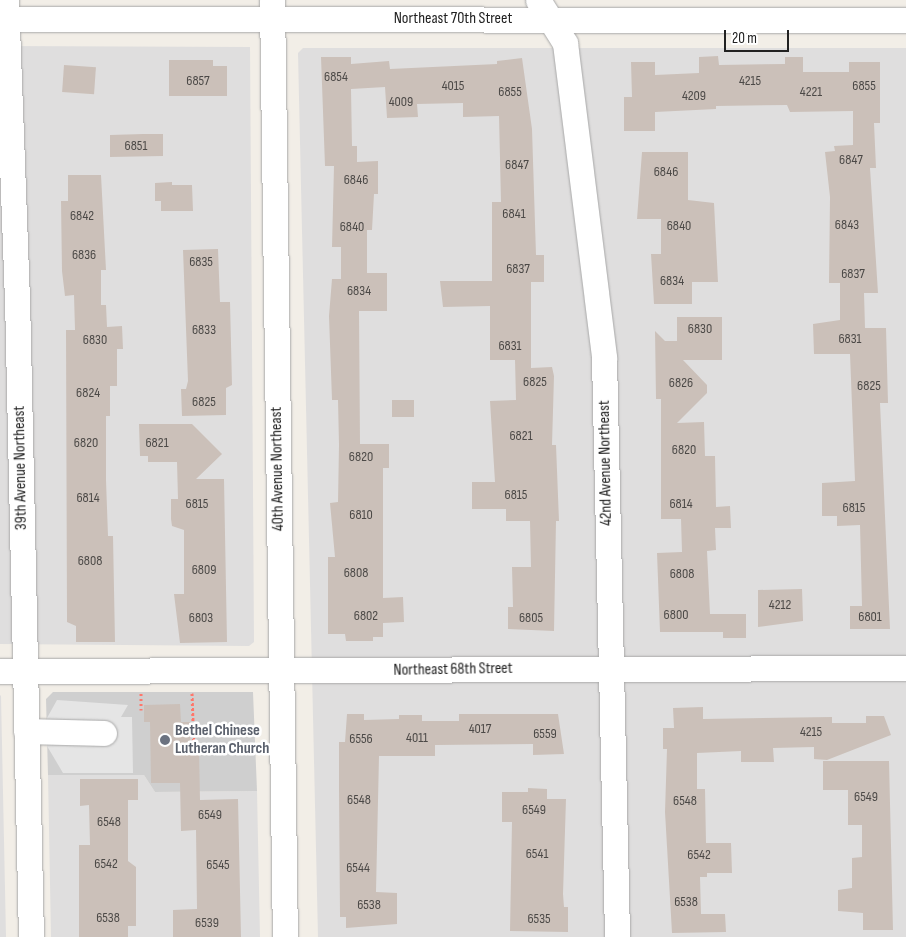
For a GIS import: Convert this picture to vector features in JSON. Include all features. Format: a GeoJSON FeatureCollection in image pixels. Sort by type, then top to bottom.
{"type":"FeatureCollection","features":[{"type":"Feature","properties":{"kind":"street","name":"40th Avenue Northeast"},"geometry":{"type":"LineString","coordinates":[[272,10],[285,937]]}},
{"type":"Feature","properties":{"kind":"street","name":"42nd Avenue Northeast"},"geometry":{"type":"LineString","coordinates":[[544,10],[565,43],[604,358],[617,937]]}},
{"type":"Feature","properties":{"kind":"street","name":"Northeast 70th Street"},"geometry":{"type":"LineString","coordinates":[[5,12],[796,10],[906,20]]}},
{"type":"Feature","properties":{"kind":"street","name":"39th Avenue Northeast"},"geometry":{"type":"LineString","coordinates":[[5,12],[31,937]]}},
{"type":"Feature","properties":{"kind":"street","name":"Northeast 68th Street"},"geometry":{"type":"LineString","coordinates":[[0,671],[906,668]]}},
{"type":"Feature","properties":{"kind":"street"},"geometry":{"type":"LineString","coordinates":[[26,731],[104,733]]}},
{"type":"Feature","properties":{"kind":"path"},"geometry":{"type":"LineString","coordinates":[[140,690],[141,710]]}},
{"type":"Feature","properties":{"kind":"path"},"geometry":{"type":"LineString","coordinates":[[192,690],[191,725],[194,750]]}},
{"type":"Feature","properties":{"kind":"shaded area"},"geometry":{"type":"Polygon","coordinates":[[[0,46],[250,47],[254,642],[249,646],[0,644],[0,46]]]}},
{"type":"Feature","properties":{"kind":"shaded area"},"geometry":{"type":"Polygon","coordinates":[[[303,48],[906,48],[906,937],[318,937],[298,53],[303,48]]]}},
{"type":"Feature","properties":{"kind":"shaded area"},"geometry":{"type":"Polygon","coordinates":[[[53,692],[253,692],[257,791],[155,792],[144,775],[48,775],[46,699],[53,692]]]}},
{"type":"Feature","properties":{"kind":"shaded area"},"geometry":{"type":"Polygon","coordinates":[[[1,696],[6,937],[0,937],[1,696]]]}},
{"type":"Feature","properties":{"kind":"shaded area"},"geometry":{"type":"Polygon","coordinates":[[[57,700],[128,705],[121,717],[132,717],[133,773],[63,773],[47,746],[47,718],[57,700]]]}},
{"type":"Feature","properties":{"kind":"shaded area"},"geometry":{"type":"Polygon","coordinates":[[[48,775],[144,775],[155,792],[257,791],[260,937],[51,937],[48,775]]]}},
{"type":"Feature","properties":{"kind":"building"},"geometry":{"type":"Polygon","coordinates":[[[718,56],[719,65],[785,64],[785,57],[803,57],[803,72],[849,72],[849,62],[880,62],[880,123],[874,123],[876,168],[870,168],[878,293],[864,293],[865,328],[886,328],[888,403],[880,403],[890,629],[850,629],[850,606],[862,606],[860,525],[837,526],[837,516],[822,516],[822,483],[855,481],[850,354],[814,354],[813,324],[840,320],[840,283],[829,283],[830,197],[825,152],[835,151],[834,146],[853,145],[853,111],[790,112],[787,105],[716,106],[716,109],[655,112],[655,131],[624,131],[624,97],[632,97],[631,62],[655,62],[655,75],[699,73],[699,57],[718,56]]]}},
{"type":"Feature","properties":{"kind":"building"},"geometry":{"type":"Polygon","coordinates":[[[321,57],[351,57],[351,64],[389,61],[390,69],[497,64],[497,61],[522,58],[532,129],[536,255],[544,255],[544,282],[531,282],[531,368],[552,367],[554,376],[552,445],[556,445],[559,521],[556,521],[554,631],[508,629],[508,607],[513,607],[512,567],[531,567],[530,521],[506,521],[506,509],[472,509],[472,482],[495,482],[490,401],[516,400],[515,360],[490,360],[490,306],[443,307],[440,281],[492,281],[492,202],[501,202],[499,116],[463,117],[463,103],[417,104],[418,117],[387,118],[385,87],[351,89],[352,146],[357,146],[357,162],[378,161],[378,194],[374,194],[372,230],[367,230],[367,273],[387,273],[387,311],[359,311],[360,444],[389,444],[389,468],[383,468],[383,598],[403,597],[404,622],[383,623],[383,637],[373,637],[373,641],[346,641],[345,634],[328,634],[328,557],[335,557],[330,503],[338,502],[339,445],[338,400],[332,400],[329,316],[332,279],[341,279],[341,247],[332,247],[334,166],[325,166],[321,57]]]}},
{"type":"Feature","properties":{"kind":"building"},"geometry":{"type":"Polygon","coordinates":[[[169,60],[213,60],[213,66],[227,66],[227,96],[169,96],[169,60]]]}},
{"type":"Feature","properties":{"kind":"building"},"geometry":{"type":"Polygon","coordinates":[[[64,65],[96,67],[94,94],[62,92],[64,65]]]}},
{"type":"Feature","properties":{"kind":"building"},"geometry":{"type":"Polygon","coordinates":[[[163,134],[163,156],[110,157],[110,135],[163,134]]]}},
{"type":"Feature","properties":{"kind":"building"},"geometry":{"type":"Polygon","coordinates":[[[642,152],[688,152],[688,200],[714,203],[718,282],[692,282],[692,304],[654,304],[651,254],[661,254],[661,219],[637,219],[642,152]]]}},
{"type":"Feature","properties":{"kind":"building"},"geometry":{"type":"Polygon","coordinates":[[[68,175],[101,175],[106,270],[101,270],[101,305],[106,305],[107,327],[122,326],[123,349],[117,349],[117,386],[110,386],[110,416],[106,416],[108,536],[113,536],[115,642],[76,642],[76,626],[67,622],[66,330],[75,330],[74,295],[65,296],[62,271],[61,201],[68,201],[68,175]]]}},
{"type":"Feature","properties":{"kind":"building"},"geometry":{"type":"Polygon","coordinates":[[[172,182],[172,185],[192,185],[193,211],[161,211],[161,201],[155,201],[155,183],[172,182]]]}},
{"type":"Feature","properties":{"kind":"building"},"geometry":{"type":"Polygon","coordinates":[[[218,249],[220,302],[230,302],[232,385],[226,388],[226,415],[182,416],[181,389],[186,389],[188,381],[183,250],[218,249]]]}},
{"type":"Feature","properties":{"kind":"building"},"geometry":{"type":"Polygon","coordinates":[[[677,317],[722,317],[722,360],[683,360],[707,385],[707,393],[677,423],[704,422],[705,456],[715,456],[716,507],[730,506],[731,528],[715,528],[716,550],[707,551],[710,614],[746,614],[746,638],[723,638],[723,632],[660,632],[657,553],[682,552],[681,519],[661,519],[661,399],[656,399],[655,331],[665,341],[677,341],[677,317]]]}},
{"type":"Feature","properties":{"kind":"building"},"geometry":{"type":"Polygon","coordinates":[[[392,400],[414,400],[414,417],[392,417],[392,400]]]}},
{"type":"Feature","properties":{"kind":"building"},"geometry":{"type":"Polygon","coordinates":[[[139,424],[192,424],[222,454],[196,479],[224,479],[227,642],[180,643],[174,594],[184,594],[184,530],[172,526],[171,519],[171,499],[178,499],[177,462],[148,462],[148,456],[140,456],[139,424]]]}},
{"type":"Feature","properties":{"kind":"building"},"geometry":{"type":"Polygon","coordinates":[[[802,589],[803,621],[758,627],[758,590],[802,589]]]}},
{"type":"Feature","properties":{"kind":"building"},"geometry":{"type":"Polygon","coordinates":[[[180,704],[181,722],[190,722],[190,751],[199,751],[200,800],[238,799],[241,937],[173,937],[173,910],[197,909],[196,830],[181,831],[180,783],[151,783],[150,722],[144,722],[144,705],[180,704]]]}},
{"type":"Feature","properties":{"kind":"building"},"geometry":{"type":"Polygon","coordinates":[[[703,707],[703,719],[832,717],[832,723],[866,723],[866,716],[884,716],[891,735],[827,760],[814,759],[814,747],[773,748],[774,762],[741,762],[741,751],[697,753],[697,789],[705,789],[706,843],[731,843],[732,873],[707,873],[707,877],[700,877],[701,914],[725,914],[726,932],[672,933],[665,812],[667,749],[663,749],[663,728],[674,728],[673,708],[703,707]]]}},
{"type":"Feature","properties":{"kind":"building"},"geometry":{"type":"Polygon","coordinates":[[[347,714],[364,714],[364,720],[399,719],[399,715],[422,715],[422,721],[459,721],[459,714],[558,714],[564,754],[533,755],[533,744],[435,745],[435,756],[379,756],[376,892],[397,893],[397,924],[346,928],[346,917],[340,917],[339,742],[345,742],[347,714]]]}},
{"type":"Feature","properties":{"kind":"building"},"geometry":{"type":"Polygon","coordinates":[[[823,761],[889,761],[893,930],[863,930],[863,913],[838,911],[838,890],[852,888],[852,858],[862,857],[862,825],[848,825],[848,790],[823,790],[823,761]]]}},
{"type":"Feature","properties":{"kind":"building"},"geometry":{"type":"Polygon","coordinates":[[[80,779],[138,779],[138,800],[128,800],[128,861],[136,867],[136,926],[128,926],[128,937],[79,937],[79,845],[90,845],[89,805],[80,806],[80,779]]]}},
{"type":"Feature","properties":{"kind":"building"},"geometry":{"type":"Polygon","coordinates":[[[528,788],[547,789],[547,799],[566,799],[563,894],[564,907],[568,907],[568,932],[510,931],[512,822],[502,822],[502,792],[528,792],[528,788]]]}},
{"type":"Feature","properties":{"kind":"place","name":"Bethel Chinese Lutheran Church"},"geometry":{"type":"Point","coordinates":[165,740]}}]}
